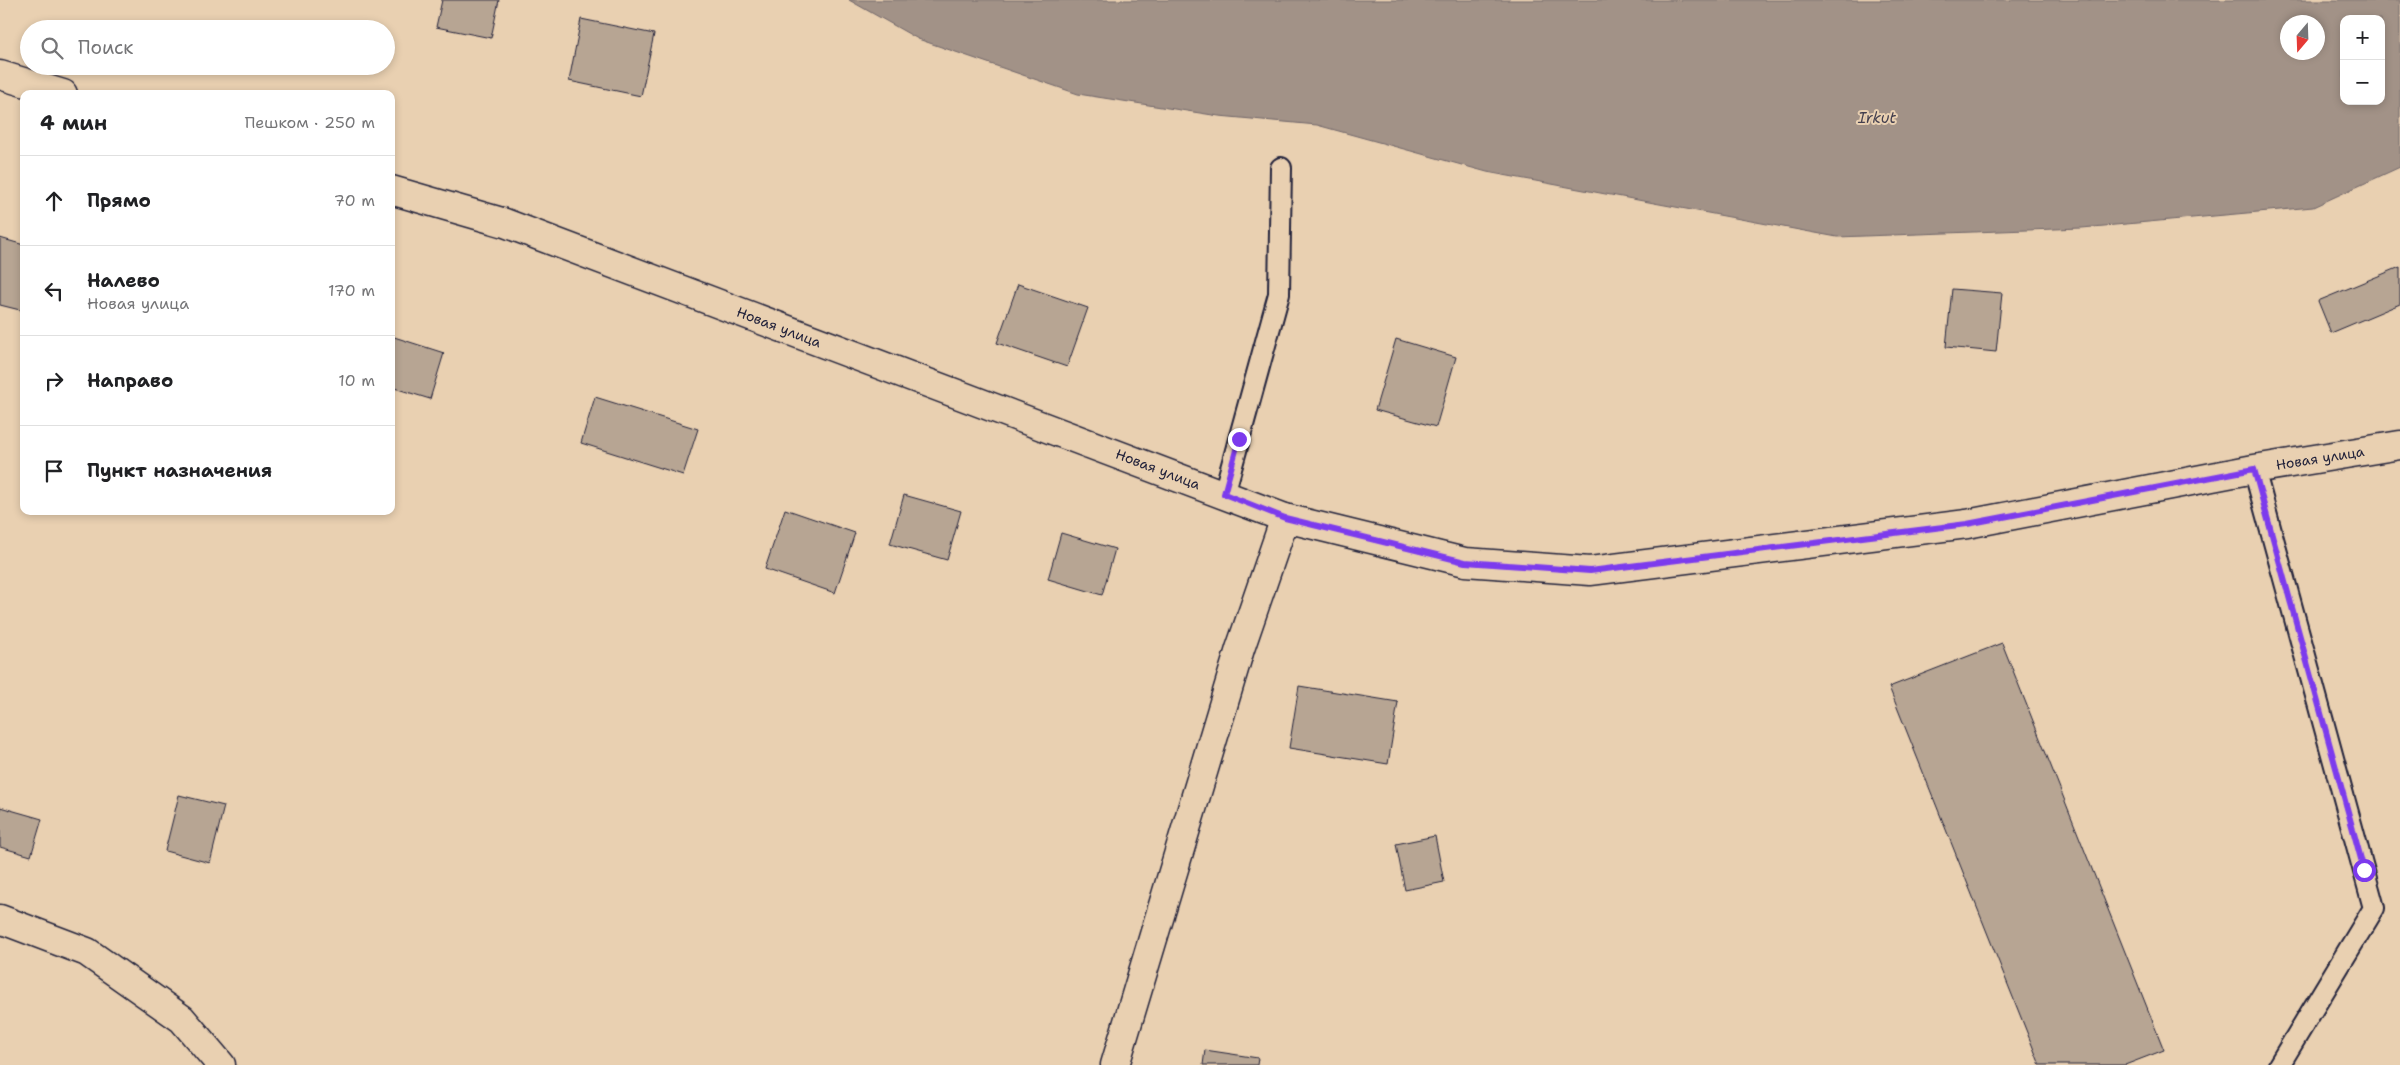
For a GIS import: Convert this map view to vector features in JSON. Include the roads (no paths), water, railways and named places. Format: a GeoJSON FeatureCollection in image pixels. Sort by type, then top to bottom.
{"type":"FeatureCollection","features":[{"type":"Feature","properties":{"kind":"street"},"geometry":{"type":"LineString","coordinates":[[0,75],[50,90]]}},
{"type":"Feature","properties":{"kind":"street","name":"Новая улица"},"geometry":{"type":"LineString","coordinates":[[395,191],[505,224],[1285,518],[1465,562],[1590,571],[1967,524],[2254,469],[2400,445]]}},
{"type":"Feature","properties":{"kind":"street"},"geometry":{"type":"LineString","coordinates":[[1115,1065],[1240,649],[1285,518]]}},
{"type":"Feature","properties":{"kind":"street"},"geometry":{"type":"LineString","coordinates":[[0,919],[87,952],[182,1019],[221,1065]]}},
{"type":"Feature","properties":{"kind":"lane"},"geometry":{"type":"LineString","coordinates":[[1224,494],[1279,294],[1281,168]]}},
{"type":"Feature","properties":{"kind":"lane"},"geometry":{"type":"LineString","coordinates":[[2254,469],[2374,908],[2279,1065]]}},
{"type":"Feature","properties":{"kind":"water","name":"Irkut"},"geometry":{"type":"Polygon","coordinates":[[[849,0],[2400,0],[2400,167],[2313,207],[2082,228],[1837,237],[1487,172],[1317,125],[1219,116],[1078,94],[918,39],[849,0]]]}}]}
